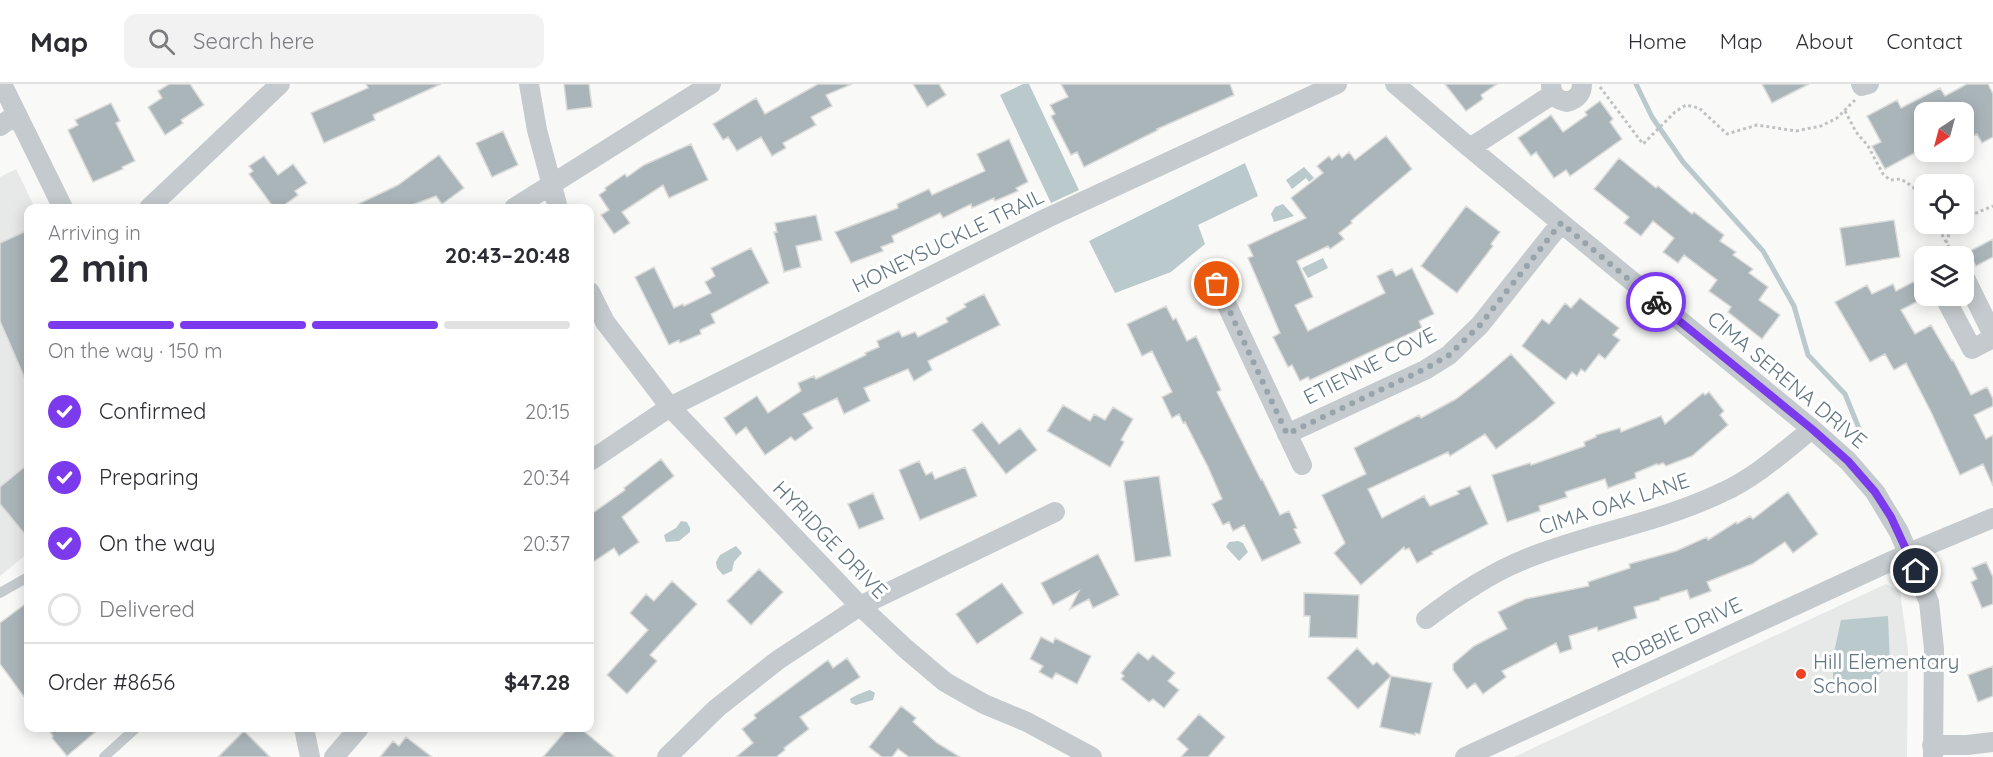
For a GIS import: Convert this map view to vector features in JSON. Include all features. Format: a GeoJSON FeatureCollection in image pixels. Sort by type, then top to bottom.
{"type":"FeatureCollection","features":[{"type":"Feature","properties":{"kind":"street"},"geometry":{"type":"LineString","coordinates":[[3,84],[61,204]]}},
{"type":"Feature","properties":{"kind":"street"},"geometry":{"type":"LineString","coordinates":[[153,204],[280,84]]}},
{"type":"Feature","properties":{"kind":"street"},"geometry":{"type":"LineString","coordinates":[[529,84],[537,130],[557,204]]}},
{"type":"Feature","properties":{"kind":"street"},"geometry":{"type":"LineString","coordinates":[[520,204],[711,84]]}},
{"type":"Feature","properties":{"kind":"street","name":"HONEYSUCKLE TRAIL"},"geometry":{"type":"LineString","coordinates":[[594,458],[670,407],[1047,218],[1337,84]]}},
{"type":"Feature","properties":{"kind":"street","name":"CIMA SERENA DRIVE"},"geometry":{"type":"LineString","coordinates":[[1395,84],[1812,429],[1848,461],[1875,492],[1891,517],[1909,553],[1929,602],[1934,649],[1932,751]]}},
{"type":"Feature","properties":{"kind":"street"},"geometry":{"type":"LineString","coordinates":[[1470,148],[1552,89],[1562,101],[1573,100],[1581,93],[1582,84]]}},
{"type":"Feature","properties":{"kind":"street"},"geometry":{"type":"LineString","coordinates":[[0,126],[17,114]]}},
{"type":"Feature","properties":{"kind":"street","name":"ETIENNE COVE"},"geometry":{"type":"LineString","coordinates":[[1287,434],[1425,369],[1449,355],[1480,325],[1561,223]]}},
{"type":"Feature","properties":{"kind":"street","name":"ETIENNE COVE"},"geometry":{"type":"LineString","coordinates":[[1217,284],[1302,465]]}},
{"type":"Feature","properties":{"kind":"street"},"geometry":{"type":"LineString","coordinates":[[1949,306],[1972,349],[1993,336],[1974,297]]}},
{"type":"Feature","properties":{"kind":"street","name":"HYRIDGE DRIVE"},"geometry":{"type":"LineString","coordinates":[[594,300],[605,322],[670,407],[860,606],[906,650],[945,682],[984,704],[1036,727],[1092,757]]}},
{"type":"Feature","properties":{"kind":"street","name":"CIMA OAK LANE"},"geometry":{"type":"LineString","coordinates":[[1426,619],[1470,586],[1527,558],[1672,512],[1722,493],[1755,475],[1812,429]]}},
{"type":"Feature","properties":{"kind":"street"},"geometry":{"type":"LineString","coordinates":[[667,757],[717,708],[778,660],[860,606],[1055,512]]}},
{"type":"Feature","properties":{"kind":"street","name":"ROBBIE DRIVE"},"geometry":{"type":"LineString","coordinates":[[1465,757],[1909,553],[1993,518]]}},
{"type":"Feature","properties":{"kind":"street"},"geometry":{"type":"LineString","coordinates":[[305,732],[310,757]]}},
{"type":"Feature","properties":{"kind":"street"},"geometry":{"type":"LineString","coordinates":[[334,757],[356,732]]}},
{"type":"Feature","properties":{"kind":"street"},"geometry":{"type":"LineString","coordinates":[[1932,751],[1993,742]]}},
{"type":"Feature","properties":{"kind":"lane"},"geometry":{"type":"LineString","coordinates":[[0,593],[24,579]]}},
{"type":"Feature","properties":{"kind":"lane"},"geometry":{"type":"LineString","coordinates":[[104,757],[132,732]]}},
{"type":"Feature","properties":{"kind":"path"},"geometry":{"type":"LineString","coordinates":[[1596,84],[1643,144],[1675,112],[1686,105],[1699,108],[1727,134],[1757,126],[1796,131],[1821,126],[1845,111],[1855,101],[1864,85]]}},
{"type":"Feature","properties":{"kind":"path"},"geometry":{"type":"LineString","coordinates":[[1845,111],[1856,132],[1868,146],[1882,174],[1890,180],[1901,178],[1914,189]]}},
{"type":"Feature","properties":{"kind":"path"},"geometry":{"type":"LineString","coordinates":[[1974,214],[1993,206]]}},
{"type":"Feature","properties":{"kind":"path"},"geometry":{"type":"LineString","coordinates":[[1941,234],[1948,246]]}},
{"type":"Feature","properties":{"kind":"path"},"geometry":{"type":"LineString","coordinates":[[1946,243],[1950,234]]}},
{"type":"Feature","properties":{"kind":"shaded area"},"geometry":{"type":"Polygon","coordinates":[[[1023,84],[1029,84],[1079,190],[1051,203],[1000,95],[1023,84]]]}},
{"type":"Feature","properties":{"kind":"shaded area"},"geometry":{"type":"Polygon","coordinates":[[[1245,163],[1258,196],[1198,225],[1205,244],[1171,272],[1115,293],[1089,241],[1245,163]]]}},
{"type":"Feature","properties":{"kind":"shaded area"},"geometry":{"type":"Polygon","coordinates":[[[1304,167],[1314,178],[1309,182],[1306,178],[1292,189],[1286,180],[1304,167]]]}},
{"type":"Feature","properties":{"kind":"shaded area"},"geometry":{"type":"Polygon","coordinates":[[[16,169],[33,204],[24,204],[24,556],[0,576],[0,177],[16,169]]]}},
{"type":"Feature","properties":{"kind":"shaded area"},"geometry":{"type":"Polygon","coordinates":[[[1283,204],[1294,216],[1274,222],[1271,214],[1275,207],[1283,204]]]}},
{"type":"Feature","properties":{"kind":"shaded area"},"geometry":{"type":"Polygon","coordinates":[[[1323,258],[1328,268],[1308,278],[1302,268],[1323,258]]]}},
{"type":"Feature","properties":{"kind":"shaded area"},"geometry":{"type":"Polygon","coordinates":[[[681,521],[687,522],[690,532],[679,541],[666,542],[664,535],[676,528],[681,521]]]}},
{"type":"Feature","properties":{"kind":"shaded area"},"geometry":{"type":"Polygon","coordinates":[[[1229,542],[1243,543],[1248,552],[1239,561],[1226,547],[1229,542]]]}},
{"type":"Feature","properties":{"kind":"shaded area"},"geometry":{"type":"Polygon","coordinates":[[[736,546],[742,553],[734,562],[732,571],[723,575],[717,568],[716,562],[720,555],[736,546]]]}},
{"type":"Feature","properties":{"kind":"shaded area","name":"Hill Elementary School"},"geometry":{"type":"Polygon","coordinates":[[[1886,584],[1900,591],[1908,650],[1907,757],[1514,757],[1886,584]]]}},
{"type":"Feature","properties":{"kind":"shaded area"},"geometry":{"type":"Polygon","coordinates":[[[1888,616],[1890,665],[1873,679],[1833,680],[1833,657],[1841,620],[1888,616]]]}},
{"type":"Feature","properties":{"kind":"shaded area"},"geometry":{"type":"Polygon","coordinates":[[[870,690],[875,693],[873,700],[856,705],[851,703],[850,699],[870,690]]]}},
{"type":"Feature","properties":{"kind":"building"},"geometry":{"type":"Polygon","coordinates":[[[169,84],[190,84],[204,105],[181,120],[183,123],[165,135],[148,107],[162,98],[158,91],[169,84]]]}},
{"type":"Feature","properties":{"kind":"building"},"geometry":{"type":"Polygon","coordinates":[[[366,84],[441,84],[373,115],[375,120],[324,143],[311,113],[368,88],[366,84]]]}},
{"type":"Feature","properties":{"kind":"building"},"geometry":{"type":"Polygon","coordinates":[[[564,84],[589,84],[592,107],[567,110],[564,84]]]}},
{"type":"Feature","properties":{"kind":"building"},"geometry":{"type":"Polygon","coordinates":[[[818,84],[852,84],[826,95],[832,106],[811,117],[816,125],[783,143],[786,148],[772,156],[761,137],[737,151],[728,137],[723,140],[713,124],[756,98],[765,114],[818,84]]]}},
{"type":"Feature","properties":{"kind":"building"},"geometry":{"type":"Polygon","coordinates":[[[913,84],[939,84],[946,95],[927,107],[913,84]]]}},
{"type":"Feature","properties":{"kind":"building"},"geometry":{"type":"Polygon","coordinates":[[[1061,84],[1230,84],[1234,95],[1157,129],[1084,167],[1077,152],[1071,155],[1051,116],[1055,114],[1050,105],[1068,97],[1061,84]]]}},
{"type":"Feature","properties":{"kind":"building"},"geometry":{"type":"Polygon","coordinates":[[[1445,84],[1497,84],[1481,95],[1483,99],[1466,111],[1445,84]]]}},
{"type":"Feature","properties":{"kind":"building"},"geometry":{"type":"Polygon","coordinates":[[[1762,84],[1809,84],[1772,103],[1762,84]]]}},
{"type":"Feature","properties":{"kind":"building"},"geometry":{"type":"Polygon","coordinates":[[[1967,84],[1988,84],[1993,94],[1993,137],[1982,143],[1977,134],[1974,135],[1974,102],[1914,102],[1914,153],[1885,169],[1872,146],[1881,142],[1867,116],[1897,100],[1901,108],[1940,88],[1945,96],[1967,84]]]}},
{"type":"Feature","properties":{"kind":"building"},"geometry":{"type":"Polygon","coordinates":[[[1600,101],[1613,119],[1610,122],[1622,139],[1570,176],[1566,170],[1554,178],[1536,152],[1531,156],[1518,138],[1551,115],[1563,132],[1587,115],[1585,112],[1600,101]]]}},
{"type":"Feature","properties":{"kind":"building"},"geometry":{"type":"Polygon","coordinates":[[[111,103],[120,121],[116,123],[135,161],[93,182],[68,130],[78,125],[75,120],[111,103]]]}},
{"type":"Feature","properties":{"kind":"building"},"geometry":{"type":"Polygon","coordinates":[[[503,131],[518,165],[492,177],[476,143],[503,131]]]}},
{"type":"Feature","properties":{"kind":"building"},"geometry":{"type":"Polygon","coordinates":[[[1386,136],[1412,169],[1339,233],[1344,239],[1330,249],[1328,246],[1297,261],[1313,297],[1295,305],[1308,331],[1385,293],[1377,276],[1392,269],[1396,276],[1412,268],[1434,314],[1419,321],[1422,328],[1310,380],[1308,377],[1300,381],[1292,365],[1288,367],[1273,337],[1280,333],[1248,258],[1253,256],[1248,245],[1306,218],[1291,198],[1323,173],[1317,166],[1329,156],[1332,160],[1339,154],[1342,158],[1349,152],[1355,160],[1386,136]]]}},
{"type":"Feature","properties":{"kind":"building"},"geometry":{"type":"Polygon","coordinates":[[[1009,139],[1028,182],[1016,188],[1018,191],[972,208],[971,204],[943,218],[940,213],[892,236],[894,242],[881,247],[883,251],[851,263],[835,232],[898,208],[897,204],[929,189],[932,195],[985,171],[977,154],[1009,139]]]}},
{"type":"Feature","properties":{"kind":"building"},"geometry":{"type":"Polygon","coordinates":[[[691,144],[708,180],[669,198],[663,185],[622,212],[630,223],[614,234],[601,215],[609,210],[599,195],[625,174],[627,177],[644,165],[691,144]]]}},
{"type":"Feature","properties":{"kind":"building"},"geometry":{"type":"Polygon","coordinates":[[[439,155],[464,188],[442,204],[436,196],[415,204],[358,204],[398,185],[439,155]]]}},
{"type":"Feature","properties":{"kind":"building"},"geometry":{"type":"Polygon","coordinates":[[[264,156],[278,175],[293,164],[307,183],[295,191],[298,195],[286,204],[271,204],[249,174],[253,171],[249,166],[264,156]]]}},
{"type":"Feature","properties":{"kind":"building"},"geometry":{"type":"Polygon","coordinates":[[[1619,158],[1656,188],[1658,186],[1692,214],[1694,212],[1724,235],[1720,241],[1736,252],[1733,255],[1753,269],[1749,273],[1768,287],[1759,300],[1780,315],[1762,339],[1728,312],[1731,307],[1709,291],[1717,280],[1684,255],[1678,263],[1663,252],[1674,238],[1653,221],[1641,236],[1624,223],[1629,217],[1594,189],[1619,158]]]}},
{"type":"Feature","properties":{"kind":"building"},"geometry":{"type":"Polygon","coordinates":[[[1466,206],[1500,232],[1491,244],[1493,246],[1457,293],[1421,266],[1466,206]]]}},
{"type":"Feature","properties":{"kind":"building"},"geometry":{"type":"Polygon","coordinates":[[[816,215],[822,240],[796,246],[801,267],[784,272],[774,232],[777,232],[775,223],[816,215]]]}},
{"type":"Feature","properties":{"kind":"building"},"geometry":{"type":"Polygon","coordinates":[[[1894,220],[1900,257],[1846,266],[1840,228],[1894,220]]]}},
{"type":"Feature","properties":{"kind":"building"},"geometry":{"type":"Polygon","coordinates":[[[24,232],[24,377],[0,321],[0,243],[24,232]]]}},
{"type":"Feature","properties":{"kind":"building"},"geometry":{"type":"Polygon","coordinates":[[[1993,239],[1993,257],[1976,266],[1974,249],[1993,239]]]}},
{"type":"Feature","properties":{"kind":"building"},"geometry":{"type":"Polygon","coordinates":[[[751,248],[769,283],[711,314],[715,323],[700,330],[701,334],[669,345],[635,277],[654,267],[674,308],[683,304],[684,306],[711,293],[705,282],[715,276],[711,268],[751,248]]]}},
{"type":"Feature","properties":{"kind":"building"},"geometry":{"type":"Polygon","coordinates":[[[1914,282],[1914,303],[1901,310],[1915,334],[1931,325],[1971,395],[1987,387],[1993,399],[1993,406],[1974,415],[1986,439],[1993,435],[1993,486],[1983,464],[1960,475],[1906,363],[1894,370],[1885,354],[1870,362],[1835,302],[1867,285],[1872,294],[1893,284],[1896,291],[1914,282]]]}},
{"type":"Feature","properties":{"kind":"building"},"geometry":{"type":"Polygon","coordinates":[[[984,294],[1000,325],[928,361],[932,370],[914,381],[908,369],[864,388],[870,401],[844,414],[837,398],[803,414],[813,428],[795,441],[791,437],[765,455],[746,427],[736,435],[724,418],[757,396],[768,413],[801,391],[798,383],[814,376],[816,379],[866,355],[865,353],[879,347],[877,341],[899,331],[902,337],[915,332],[918,337],[948,322],[946,318],[966,307],[964,304],[984,294]]]}},
{"type":"Feature","properties":{"kind":"building"},"geometry":{"type":"Polygon","coordinates":[[[1580,298],[1619,328],[1613,335],[1620,340],[1605,359],[1599,354],[1585,372],[1581,369],[1577,376],[1572,372],[1566,380],[1522,346],[1542,319],[1549,324],[1565,303],[1571,308],[1580,298]]]}},
{"type":"Feature","properties":{"kind":"building"},"geometry":{"type":"Polygon","coordinates":[[[1166,306],[1173,320],[1176,318],[1187,341],[1196,336],[1221,390],[1217,392],[1261,480],[1280,515],[1289,511],[1301,543],[1262,561],[1244,525],[1233,531],[1229,522],[1223,525],[1212,504],[1222,499],[1208,467],[1185,422],[1183,423],[1179,414],[1172,418],[1162,397],[1172,392],[1152,351],[1142,356],[1127,324],[1166,306]]]}},
{"type":"Feature","properties":{"kind":"building"},"geometry":{"type":"Polygon","coordinates":[[[1511,354],[1555,403],[1496,449],[1485,434],[1450,456],[1448,452],[1368,489],[1382,518],[1424,496],[1430,506],[1459,494],[1457,491],[1470,486],[1488,524],[1432,552],[1433,554],[1417,563],[1409,548],[1405,550],[1404,547],[1361,585],[1334,553],[1345,543],[1322,495],[1366,474],[1354,448],[1419,415],[1421,418],[1456,399],[1511,354]]]}},
{"type":"Feature","properties":{"kind":"building"},"geometry":{"type":"Polygon","coordinates":[[[1709,392],[1724,411],[1720,415],[1728,425],[1692,456],[1666,466],[1663,463],[1657,464],[1635,473],[1636,478],[1608,488],[1605,479],[1565,492],[1567,497],[1539,506],[1540,511],[1507,522],[1492,475],[1530,463],[1531,465],[1585,446],[1584,442],[1596,435],[1620,428],[1621,432],[1661,416],[1665,424],[1703,393],[1705,395],[1709,392]]]}},
{"type":"Feature","properties":{"kind":"building"},"geometry":{"type":"Polygon","coordinates":[[[1063,405],[1090,421],[1094,414],[1105,420],[1113,407],[1133,419],[1121,440],[1124,442],[1110,467],[1047,431],[1063,405]]]}},
{"type":"Feature","properties":{"kind":"building"},"geometry":{"type":"Polygon","coordinates":[[[982,422],[999,444],[1020,428],[1037,450],[1006,474],[972,430],[982,422]]]}},
{"type":"Feature","properties":{"kind":"building"},"geometry":{"type":"Polygon","coordinates":[[[661,459],[674,476],[622,517],[639,542],[619,556],[614,548],[594,561],[594,512],[625,490],[624,488],[661,459]]]}},
{"type":"Feature","properties":{"kind":"building"},"geometry":{"type":"Polygon","coordinates":[[[919,461],[926,475],[932,472],[935,479],[965,467],[977,496],[920,520],[899,470],[919,461]]]}},
{"type":"Feature","properties":{"kind":"building"},"geometry":{"type":"Polygon","coordinates":[[[24,467],[24,533],[0,504],[0,487],[24,467]]]}},
{"type":"Feature","properties":{"kind":"building"},"geometry":{"type":"Polygon","coordinates":[[[1159,476],[1171,556],[1135,562],[1124,481],[1159,476]]]}},
{"type":"Feature","properties":{"kind":"building"},"geometry":{"type":"Polygon","coordinates":[[[1788,492],[1818,534],[1793,553],[1785,542],[1752,564],[1707,582],[1711,591],[1690,599],[1687,590],[1660,598],[1660,600],[1634,607],[1637,618],[1598,631],[1597,627],[1569,636],[1572,649],[1560,653],[1556,643],[1502,671],[1506,677],[1483,694],[1475,683],[1467,689],[1453,670],[1453,664],[1474,646],[1507,629],[1498,612],[1525,599],[1589,586],[1588,582],[1630,568],[1629,564],[1676,551],[1707,537],[1708,540],[1736,522],[1737,524],[1750,516],[1753,519],[1788,492]]]}},
{"type":"Feature","properties":{"kind":"building"},"geometry":{"type":"Polygon","coordinates":[[[873,493],[884,519],[859,529],[848,504],[873,493]]]}},
{"type":"Feature","properties":{"kind":"building"},"geometry":{"type":"Polygon","coordinates":[[[1098,554],[1119,595],[1093,608],[1089,599],[1070,609],[1079,591],[1053,605],[1041,583],[1098,554]]]}},
{"type":"Feature","properties":{"kind":"building"},"geometry":{"type":"Polygon","coordinates":[[[1986,562],[1993,577],[1993,604],[1982,608],[1971,582],[1977,579],[1972,568],[1986,562]]]}},
{"type":"Feature","properties":{"kind":"building"},"geometry":{"type":"Polygon","coordinates":[[[759,569],[783,592],[751,625],[727,601],[759,569]]]}},
{"type":"Feature","properties":{"kind":"building"},"geometry":{"type":"Polygon","coordinates":[[[672,581],[697,604],[650,655],[657,661],[627,694],[607,675],[648,630],[630,613],[646,594],[654,601],[672,581]]]}},
{"type":"Feature","properties":{"kind":"building"},"geometry":{"type":"Polygon","coordinates":[[[1002,583],[1023,613],[977,644],[956,614],[1002,583]]]}},
{"type":"Feature","properties":{"kind":"building"},"geometry":{"type":"Polygon","coordinates":[[[1304,593],[1359,595],[1357,638],[1309,637],[1310,616],[1304,616],[1304,593]]]}},
{"type":"Feature","properties":{"kind":"building"},"geometry":{"type":"Polygon","coordinates":[[[24,605],[24,697],[0,664],[0,623],[24,605]]]}},
{"type":"Feature","properties":{"kind":"building"},"geometry":{"type":"Polygon","coordinates":[[[1041,637],[1053,643],[1055,638],[1091,656],[1077,684],[1056,673],[1052,679],[1039,672],[1043,666],[1030,659],[1041,637]]]}},
{"type":"Feature","properties":{"kind":"building"},"geometry":{"type":"Polygon","coordinates":[[[1357,648],[1373,665],[1377,662],[1391,676],[1358,709],[1327,678],[1357,648]]]}},
{"type":"Feature","properties":{"kind":"building"},"geometry":{"type":"Polygon","coordinates":[[[1138,652],[1148,660],[1153,655],[1175,673],[1168,681],[1179,690],[1164,708],[1153,699],[1149,702],[1121,679],[1124,676],[1121,673],[1138,652]]]}},
{"type":"Feature","properties":{"kind":"building"},"geometry":{"type":"Polygon","coordinates":[[[847,658],[860,677],[800,717],[809,729],[776,757],[736,757],[753,743],[742,729],[756,718],[754,715],[828,660],[833,668],[847,658]]]}},
{"type":"Feature","properties":{"kind":"building"},"geometry":{"type":"Polygon","coordinates":[[[1993,666],[1993,696],[1978,702],[1968,675],[1993,666]]]}},
{"type":"Feature","properties":{"kind":"building"},"geometry":{"type":"Polygon","coordinates":[[[1391,676],[1432,683],[1420,734],[1415,733],[1415,735],[1380,727],[1391,676]]]}},
{"type":"Feature","properties":{"kind":"building"},"geometry":{"type":"Polygon","coordinates":[[[901,706],[916,718],[913,722],[937,743],[960,757],[909,757],[898,749],[892,757],[882,757],[869,747],[901,706]]]}},
{"type":"Feature","properties":{"kind":"building"},"geometry":{"type":"Polygon","coordinates":[[[1199,714],[1225,737],[1208,757],[1181,757],[1188,749],[1177,739],[1199,714]]]}},
{"type":"Feature","properties":{"kind":"building"},"geometry":{"type":"Polygon","coordinates":[[[50,732],[95,732],[67,756],[52,738],[50,732]]]}},
{"type":"Feature","properties":{"kind":"building"},"geometry":{"type":"Polygon","coordinates":[[[245,732],[270,757],[218,757],[245,732]]]}},
{"type":"Feature","properties":{"kind":"building"},"geometry":{"type":"Polygon","coordinates":[[[565,732],[585,732],[615,757],[543,757],[565,732]]]}},
{"type":"Feature","properties":{"kind":"building"},"geometry":{"type":"Polygon","coordinates":[[[406,737],[432,757],[380,757],[393,741],[399,746],[406,737]]]}},
{"type":"Feature","properties":{"kind":"waterway"},"geometry":{"type":"LineString","coordinates":[[1636,84],[1652,117],[1683,162],[1763,251],[1794,306],[1808,355],[1845,394],[1862,436]]}},
{"type":"Feature","properties":{"kind":"way so far"},"geometry":{"type":"LineString","coordinates":[[1217,284],[1287,434],[1425,369],[1449,355],[1480,325],[1561,223],[1656,302]]}},
{"type":"Feature","properties":{"kind":"place","name":"Hill Elementary School"},"geometry":{"type":"Point","coordinates":[1801,674]}},
{"type":"Feature","properties":{"kind":"route"},"geometry":{"type":"LineString","coordinates":[[1656,302],[1848,461],[1875,492],[1891,517],[1916,571]]}}]}
